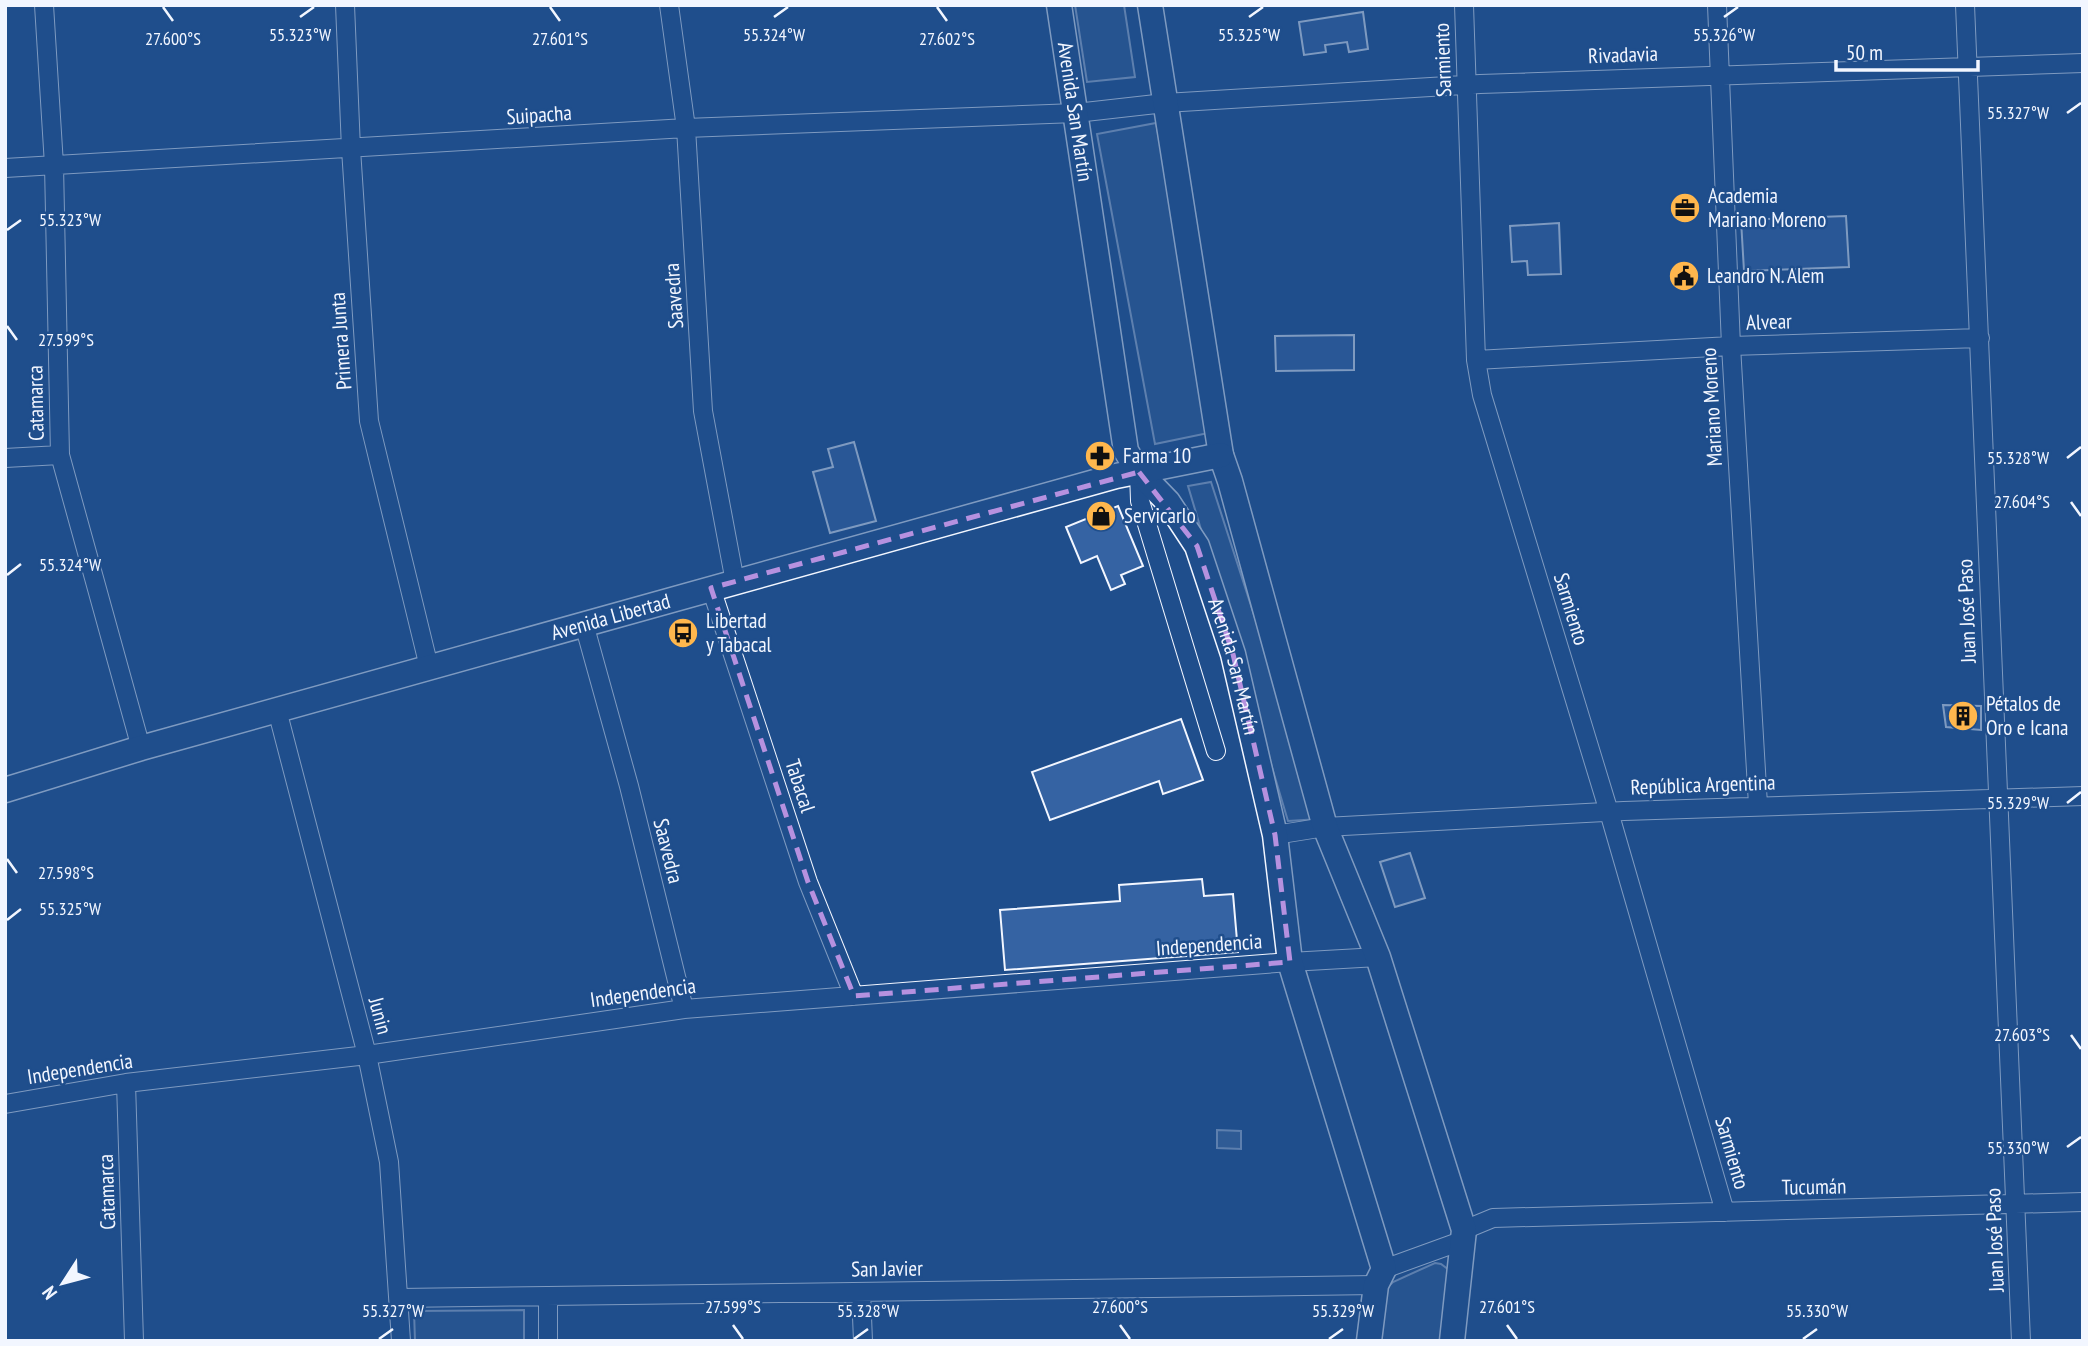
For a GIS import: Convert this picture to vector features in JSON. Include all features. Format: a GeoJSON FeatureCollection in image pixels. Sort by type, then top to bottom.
{"type":"FeatureCollection","features":[{"type":"Feature","properties":{"kind":"main road","name":"Avenida San Martín"},"geometry":{"type":"LineString","coordinates":[[1059,5],[1126,451],[1139,472],[1168,502],[1196,546],[1233,654],[1275,835],[1290,962],[1380,1277],[1369,1341]]}},
{"type":"Feature","properties":{"kind":"main road"},"geometry":{"type":"LineString","coordinates":[[1150,5],[1221,455],[1325,827],[1378,957],[1464,1235],[1452,1341]]}},
{"type":"Feature","properties":{"kind":"main road","name":"Avenida Libertad"},"geometry":{"type":"LineString","coordinates":[[5,790],[141,748],[1116,475],[1221,455]]}},
{"type":"Feature","properties":{"kind":"street","name":"Catamarca"},"geometry":{"type":"LineString","coordinates":[[44,5],[54,165],[60,454],[141,748]]}},
{"type":"Feature","properties":{"kind":"street","name":"Primera Junta"},"geometry":{"type":"LineString","coordinates":[[345,5],[351,149],[369,421],[429,667]]}},
{"type":"Feature","properties":{"kind":"street","name":"Saavedra"},"geometry":{"type":"LineString","coordinates":[[669,5],[686,128],[704,411],[735,582]]}},
{"type":"Feature","properties":{"kind":"street","name":"Sarmiento"},"geometry":{"type":"LineString","coordinates":[[1464,5],[1476,360],[1482,396],[1609,812],[1725,1212]]}},
{"type":"Feature","properties":{"kind":"street","name":"Mariano Moreno"},"geometry":{"type":"LineString","coordinates":[[1717,5],[1731,346],[1758,805]]}},
{"type":"Feature","properties":{"kind":"street","name":"Juan José Paso"},"geometry":{"type":"LineString","coordinates":[[1965,5],[2021,1341]]}},
{"type":"Feature","properties":{"kind":"street","name":"Rivadavia"},"geometry":{"type":"LineString","coordinates":[[1076,113],[1165,103],[1467,85],[2083,63]]}},
{"type":"Feature","properties":{"kind":"street","name":"Suipacha"},"geometry":{"type":"LineString","coordinates":[[5,168],[686,128],[1076,113]]}},
{"type":"Feature","properties":{"kind":"street","name":"Alvear"},"geometry":{"type":"LineString","coordinates":[[1476,360],[1731,346],[1980,338]]}},
{"type":"Feature","properties":{"kind":"street"},"geometry":{"type":"LineString","coordinates":[[5,458],[60,454]]}},
{"type":"Feature","properties":{"kind":"street"},"geometry":{"type":"LineString","coordinates":[[1139,472],[1140,501],[1216,751]]}},
{"type":"Feature","properties":{"kind":"street","name":"Tabacal"},"geometry":{"type":"LineString","coordinates":[[711,588],[808,882],[854,996]]}},
{"type":"Feature","properties":{"kind":"street","name":"Saavedra"},"geometry":{"type":"LineString","coordinates":[[584,624],[629,786],[684,1009]]}},
{"type":"Feature","properties":{"kind":"street","name":"Junin"},"geometry":{"type":"LineString","coordinates":[[277,710],[367,1055],[389,1162],[401,1341]]}},
{"type":"Feature","properties":{"kind":"street","name":"República Argentina"},"geometry":{"type":"LineString","coordinates":[[1275,835],[1325,827],[1609,812],[2083,796]]}},
{"type":"Feature","properties":{"kind":"street","name":"Independencia"},"geometry":{"type":"LineString","coordinates":[[5,1104],[126,1083],[367,1055],[684,1009],[1378,957]]}},
{"type":"Feature","properties":{"kind":"street","name":"Catamarca"},"geometry":{"type":"LineString","coordinates":[[126,1083],[134,1341]]}},
{"type":"Feature","properties":{"kind":"street","name":"Tucumán"},"geometry":{"type":"LineString","coordinates":[[1464,1235],[1493,1218],[2083,1202]]}},
{"type":"Feature","properties":{"kind":"street","name":"San Javier"},"geometry":{"type":"LineString","coordinates":[[399,1298],[861,1292],[1380,1277],[1464,1235]]}},
{"type":"Feature","properties":{"kind":"street"},"geometry":{"type":"LineString","coordinates":[[861,1292],[863,1341]]}},
{"type":"Feature","properties":{"kind":"street"},"geometry":{"type":"LineString","coordinates":[[548,1296],[548,1341]]}},
{"type":"Feature","properties":{"kind":"highlighted area"},"geometry":{"type":"Polygon","coordinates":[[[1139,472],[1197,546],[1233,654],[1275,835],[1290,962],[854,996],[808,882],[711,588],[1139,472]]]}},
{"type":"Feature","properties":{"kind":"shaded area"},"geometry":{"type":"Polygon","coordinates":[[[1075,5],[1124,5],[1135,77],[1087,82],[1075,5]]]}},
{"type":"Feature","properties":{"kind":"shaded area"},"geometry":{"type":"Polygon","coordinates":[[[1156,123],[1218,431],[1155,444],[1097,134],[1156,123]]]}},
{"type":"Feature","properties":{"kind":"shaded area"},"geometry":{"type":"Polygon","coordinates":[[[1211,482],[1320,819],[1288,821],[1188,486],[1211,482]]]}},
{"type":"Feature","properties":{"kind":"shaded area"},"geometry":{"type":"Polygon","coordinates":[[[1217,1130],[1241,1131],[1241,1149],[1217,1148],[1217,1130]]]}},
{"type":"Feature","properties":{"kind":"shaded area"},"geometry":{"type":"Polygon","coordinates":[[[1435,1263],[1449,1270],[1443,1341],[1380,1341],[1388,1287],[1393,1282],[1435,1263]]]}},
{"type":"Feature","properties":{"kind":"shaded area"},"geometry":{"type":"Polygon","coordinates":[[[524,1310],[524,1341],[415,1341],[414,1311],[524,1310]]]}},
{"type":"Feature","properties":{"kind":"building"},"geometry":{"type":"Polygon","coordinates":[[[1363,12],[1368,49],[1349,52],[1347,42],[1325,45],[1326,52],[1304,55],[1299,22],[1363,12]]]}},
{"type":"Feature","properties":{"kind":"building"},"geometry":{"type":"Polygon","coordinates":[[[1846,216],[1849,267],[1744,271],[1741,220],[1846,216]]]}},
{"type":"Feature","properties":{"kind":"building"},"geometry":{"type":"Polygon","coordinates":[[[1559,223],[1561,274],[1528,275],[1527,261],[1512,262],[1510,226],[1559,223]]]}},
{"type":"Feature","properties":{"kind":"building"},"geometry":{"type":"Polygon","coordinates":[[[1354,335],[1354,370],[1276,371],[1275,336],[1354,335]]]}},
{"type":"Feature","properties":{"kind":"building"},"geometry":{"type":"Polygon","coordinates":[[[854,442],[876,521],[830,533],[813,472],[833,467],[828,449],[854,442]]]}},
{"type":"Feature","properties":{"kind":"building"},"geometry":{"type":"Polygon","coordinates":[[[1118,506],[1143,566],[1121,575],[1125,584],[1111,590],[1097,556],[1081,563],[1066,527],[1118,506]]]}},
{"type":"Feature","properties":{"kind":"building","name":"Pétalos de Oro e Icana"},"geometry":{"type":"Polygon","coordinates":[[[1943,705],[1981,706],[1981,730],[1946,727],[1943,705]]]}},
{"type":"Feature","properties":{"kind":"building"},"geometry":{"type":"Polygon","coordinates":[[[1181,719],[1203,780],[1163,794],[1159,781],[1050,820],[1032,772],[1181,719]]]}},
{"type":"Feature","properties":{"kind":"building"},"geometry":{"type":"Polygon","coordinates":[[[1410,853],[1425,898],[1395,907],[1380,862],[1410,853]]]}},
{"type":"Feature","properties":{"kind":"building"},"geometry":{"type":"Polygon","coordinates":[[[1202,879],[1204,896],[1233,894],[1238,952],[1005,970],[1000,910],[1120,901],[1119,885],[1202,879]]]}},
{"type":"Feature","properties":{"kind":"place","name":"Academia Mariano Moreno"},"geometry":{"type":"Point","coordinates":[1685,208]}},
{"type":"Feature","properties":{"kind":"place","name":"Leandro N. Alem"},"geometry":{"type":"Point","coordinates":[1684,276]}},
{"type":"Feature","properties":{"kind":"place","name":"Farma 10"},"geometry":{"type":"Point","coordinates":[1100,456]}},
{"type":"Feature","properties":{"kind":"place","name":"Servicarlo"},"geometry":{"type":"Point","coordinates":[1101,516]}},
{"type":"Feature","properties":{"kind":"place","name":"Libertad y Tabacal"},"geometry":{"type":"Point","coordinates":[683,633]}},
{"type":"Feature","properties":{"kind":"place","name":"Pétalos de Oro e Icana"},"geometry":{"type":"Point","coordinates":[1963,716]}}]}
